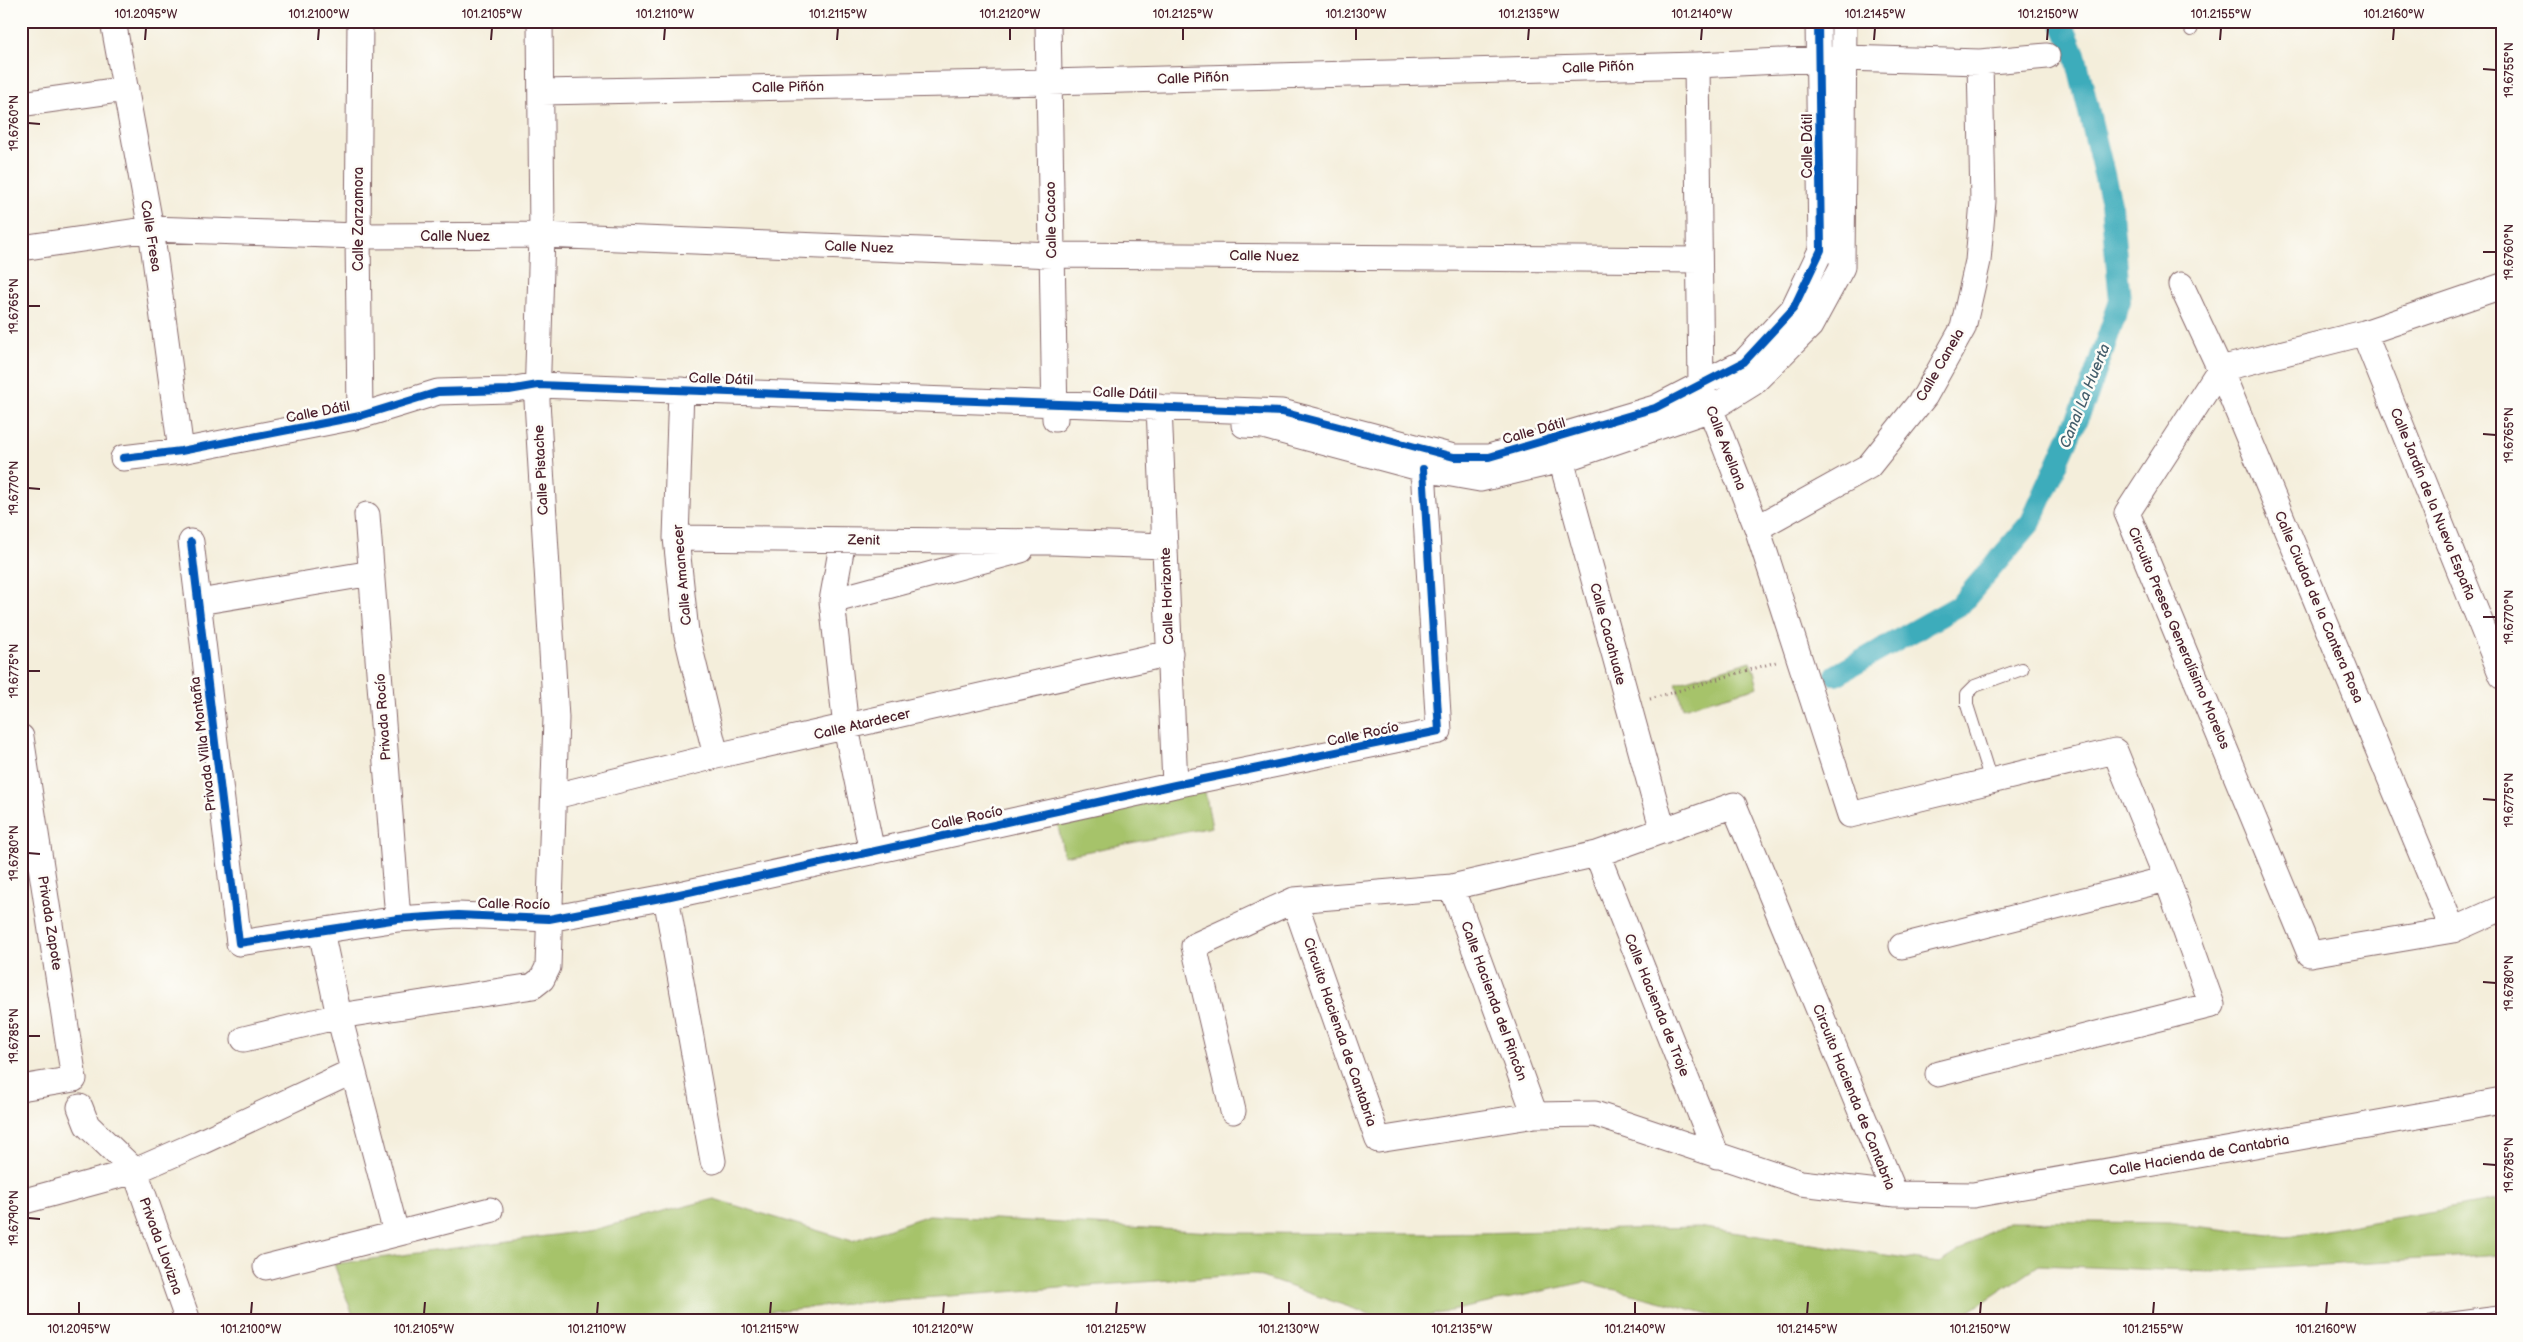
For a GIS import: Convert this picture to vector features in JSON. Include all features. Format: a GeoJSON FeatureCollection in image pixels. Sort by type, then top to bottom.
{"type":"FeatureCollection","features":[{"type":"Feature","properties":{"kind":"street","name":"Calle Fresa"},"geometry":{"type":"LineString","coordinates":[[113,21],[151,229],[181,451]]}},
{"type":"Feature","properties":{"kind":"street","name":"Calle Zarzamora"},"geometry":{"type":"LineString","coordinates":[[360,21],[358,236],[360,416]]}},
{"type":"Feature","properties":{"kind":"street","name":"Calle Pistache"},"geometry":{"type":"LineString","coordinates":[[244,1039],[339,1016],[532,986],[542,979],[548,967],[555,796],[556,718],[537,393],[542,235],[540,21]]}},
{"type":"Feature","properties":{"kind":"street","name":"Calle Cacao"},"geometry":{"type":"LineString","coordinates":[[1048,21],[1055,411]]}},
{"type":"Feature","properties":{"kind":"street","name":"Calle Dátil"},"geometry":{"type":"LineString","coordinates":[[1160,414],[1263,426],[1423,469],[1480,479],[1558,449],[1655,408],[1744,362],[1793,310],[1821,250],[1818,21]]}},
{"type":"Feature","properties":{"kind":"street","name":"Calle Dátil"},"geometry":{"type":"LineString","coordinates":[[123,458],[181,451],[360,416],[438,392],[509,390],[537,393],[1160,414],[1282,412],[1454,457],[1489,457],[1558,449],[1711,409],[1753,383],[1810,326],[1842,268],[1844,21]]}},
{"type":"Feature","properties":{"kind":"street"},"geometry":{"type":"LineString","coordinates":[[1845,58],[1980,62],[2047,56]]}},
{"type":"Feature","properties":{"kind":"street","name":"Calle Piñón"},"geometry":{"type":"LineString","coordinates":[[542,92],[1049,82],[1697,65],[1845,58]]}},
{"type":"Feature","properties":{"kind":"street","name":"Calle Canela"},"geometry":{"type":"LineString","coordinates":[[1757,528],[1869,466],[1925,396],[1963,328],[1978,262],[1983,202],[1980,62]]}},
{"type":"Feature","properties":{"kind":"street","name":"Calle Avellana"},"geometry":{"type":"LineString","coordinates":[[1697,65],[1701,385],[1757,528],[1850,815],[1991,781]]}},
{"type":"Feature","properties":{"kind":"street"},"geometry":{"type":"LineString","coordinates":[[21,104],[126,89]]}},
{"type":"Feature","properties":{"kind":"street","name":"Calle Nuez"},"geometry":{"type":"LineString","coordinates":[[21,248],[151,229],[358,236],[542,235],[1052,254],[1699,260]]}},
{"type":"Feature","properties":{"kind":"street","name":"Calle Ciudad de la Cantera Rosa"},"geometry":{"type":"LineString","coordinates":[[2181,285],[2220,369],[2453,930]]}},
{"type":"Feature","properties":{"kind":"street"},"geometry":{"type":"LineString","coordinates":[[2220,369],[2364,333],[2502,286]]}},
{"type":"Feature","properties":{"kind":"street","name":"Calle Jardín de la Nueva España"},"geometry":{"type":"LineString","coordinates":[[2364,333],[2502,676]]}},
{"type":"Feature","properties":{"kind":"street","name":"Circuito Presea Generalísimo Morelos"},"geometry":{"type":"LineString","coordinates":[[2220,369],[2127,513],[2310,954],[2453,930],[2502,908]]}},
{"type":"Feature","properties":{"kind":"street","name":"Calle Amanecer"},"geometry":{"type":"LineString","coordinates":[[681,397],[676,538],[686,632],[716,756]]}},
{"type":"Feature","properties":{"kind":"street","name":"Calle Horizonte"},"geometry":{"type":"LineString","coordinates":[[1160,414],[1175,785]]}},
{"type":"Feature","properties":{"kind":"street","name":"Calle Cacahuate"},"geometry":{"type":"LineString","coordinates":[[1558,449],[1663,831]]}},
{"type":"Feature","properties":{"kind":"street","name":"Calle Rocío"},"geometry":{"type":"LineString","coordinates":[[239,943],[398,919],[458,915],[550,919],[666,897],[1175,785],[1439,731],[1423,469]]}},
{"type":"Feature","properties":{"kind":"street","name":"Privada Rocío"},"geometry":{"type":"LineString","coordinates":[[367,515],[398,919]]}},
{"type":"Feature","properties":{"kind":"street","name":"Zenit"},"geometry":{"type":"LineString","coordinates":[[676,538],[1052,542],[1165,546]]}},
{"type":"Feature","properties":{"kind":"street"},"geometry":{"type":"LineString","coordinates":[[843,540],[832,601],[846,728],[872,852]]}},
{"type":"Feature","properties":{"kind":"street","name":"Privada Villa Montaña"},"geometry":{"type":"LineString","coordinates":[[191,542],[239,943]]}},
{"type":"Feature","properties":{"kind":"street","name":"Zenit"},"geometry":{"type":"LineString","coordinates":[[832,601],[1052,542]]}},
{"type":"Feature","properties":{"kind":"street"},"geometry":{"type":"LineString","coordinates":[[199,602],[372,573]]}},
{"type":"Feature","properties":{"kind":"street","name":"Calle Atardecer"},"geometry":{"type":"LineString","coordinates":[[555,796],[716,756],[1170,654]]}},
{"type":"Feature","properties":{"kind":"street","name":"Privada Zapote"},"geometry":{"type":"LineString","coordinates":[[21,737],[74,1079],[21,1088]]}},
{"type":"Feature","properties":{"kind":"street"},"geometry":{"type":"LineString","coordinates":[[1938,1074],[2212,1005],[2167,879],[2115,750],[1991,781]]}},
{"type":"Feature","properties":{"kind":"street","name":"Circuito Hacienda de Cantabria"},"geometry":{"type":"LineString","coordinates":[[1233,1111],[1194,946],[1294,900],[1452,887],[1597,854],[1734,805],[1895,1194],[1801,1183],[1595,1114],[1535,1116],[1378,1140],[1294,900]]}},
{"type":"Feature","properties":{"kind":"street","name":"Calle Hacienda de Troje"},"geometry":{"type":"LineString","coordinates":[[1597,854],[1717,1156]]}},
{"type":"Feature","properties":{"kind":"street"},"geometry":{"type":"LineString","coordinates":[[1902,946],[2167,879]]}},
{"type":"Feature","properties":{"kind":"street","name":"Calle Hacienda del Rincón"},"geometry":{"type":"LineString","coordinates":[[1452,887],[1535,1116]]}},
{"type":"Feature","properties":{"kind":"street"},"geometry":{"type":"LineString","coordinates":[[666,897],[713,1161]]}},
{"type":"Feature","properties":{"kind":"street"},"geometry":{"type":"LineString","coordinates":[[321,931],[339,1016],[396,1233]]}},
{"type":"Feature","properties":{"kind":"street"},"geometry":{"type":"LineString","coordinates":[[21,1202],[134,1170],[199,1143],[353,1071]]}},
{"type":"Feature","properties":{"kind":"street","name":"Calle Hacienda de Cantabria"},"geometry":{"type":"LineString","coordinates":[[1895,1194],[1973,1195],[2502,1102]]}},
{"type":"Feature","properties":{"kind":"street"},"geometry":{"type":"LineString","coordinates":[[80,1108],[87,1125],[134,1170]]}},
{"type":"Feature","properties":{"kind":"street","name":"Privada Llovizna"},"geometry":{"type":"LineString","coordinates":[[134,1170],[188,1321]]}},
{"type":"Feature","properties":{"kind":"street"},"geometry":{"type":"LineString","coordinates":[[266,1267],[490,1210]]}},
{"type":"Feature","properties":{"kind":"lane"},"geometry":{"type":"LineString","coordinates":[[1991,781],[1967,706],[1967,694],[1974,686],[2022,669]]}},
{"type":"Feature","properties":{"kind":"lane"},"geometry":{"type":"LineString","coordinates":[[2433,1321],[2502,1312]]}},
{"type":"Feature","properties":{"kind":"path"},"geometry":{"type":"LineString","coordinates":[[1628,706],[1798,655]]}},
{"type":"Feature","properties":{"kind":"green space"},"geometry":{"type":"Polygon","coordinates":[[[1751,661],[1758,687],[1683,708],[1676,683],[1751,661]]]}},
{"type":"Feature","properties":{"kind":"green space"},"geometry":{"type":"Polygon","coordinates":[[[1205,792],[1212,827],[1064,856],[1057,821],[1205,792]]]}},
{"type":"Feature","properties":{"kind":"green space"},"geometry":{"type":"Polygon","coordinates":[[[714,1199],[852,1241],[929,1215],[1228,1233],[1440,1234],[1698,1227],[1939,1263],[2008,1221],[2169,1223],[2287,1237],[2502,1199],[2502,1254],[2211,1272],[2039,1265],[1955,1321],[1736,1321],[1585,1282],[1405,1321],[1390,1321],[1253,1274],[867,1302],[668,1321],[355,1321],[334,1264],[592,1230],[714,1199]]]}},
{"type":"Feature","properties":{"kind":"waterway","name":"Canal La Huerta"},"geometry":{"type":"LineString","coordinates":[[1836,675],[1960,605],[2031,522],[2087,397],[2120,301],[2111,203],[2075,54],[2061,21]]}},
{"type":"Feature","properties":{"kind":"cycle path"},"geometry":{"type":"LineString","coordinates":[[123,458],[181,451],[360,416],[438,392],[509,390],[538,385],[1282,412],[1454,457],[1489,457],[1655,408],[1744,362],[1793,309],[1821,250],[1818,21]]}},
{"type":"Feature","properties":{"kind":"cycle path"},"geometry":{"type":"LineString","coordinates":[[191,542],[239,943],[398,919],[458,915],[549,919],[666,897],[1175,785],[1439,731],[1423,469]]}}]}
